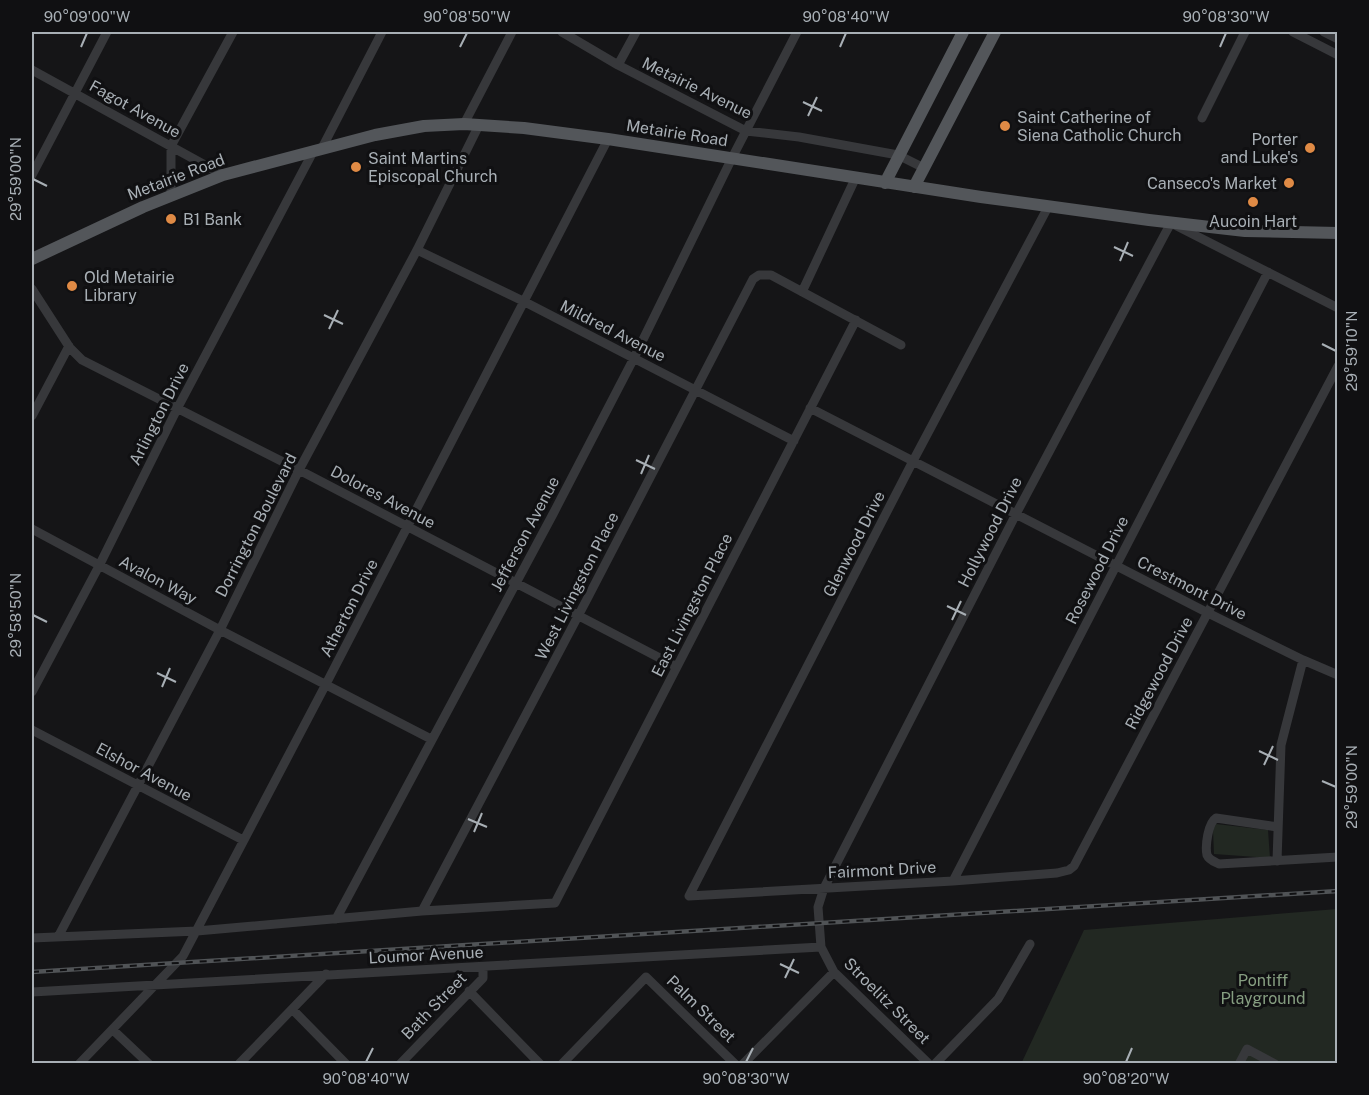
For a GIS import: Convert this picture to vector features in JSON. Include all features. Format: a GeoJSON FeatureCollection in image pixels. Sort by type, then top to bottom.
{"type":"FeatureCollection","features":[{"type":"Feature","properties":{"kind":"main road"},"geometry":{"type":"LineString","coordinates":[[885,183],[963,32]]}},
{"type":"Feature","properties":{"kind":"main road"},"geometry":{"type":"LineString","coordinates":[[914,187],[995,32]]}},
{"type":"Feature","properties":{"kind":"main road","name":"Metairie Road"},"geometry":{"type":"LineString","coordinates":[[32,259],[171,195],[223,175],[375,135],[424,126],[464,124],[525,128],[608,139],[885,183],[1171,223],[1245,231],[1338,233]]}},
{"type":"Feature","properties":{"kind":"street"},"geometry":{"type":"LineString","coordinates":[[32,175],[106,32]]}},
{"type":"Feature","properties":{"kind":"street"},"geometry":{"type":"LineString","coordinates":[[171,195],[171,146],[233,32]]}},
{"type":"Feature","properties":{"kind":"street","name":"Arlington Drive"},"geometry":{"type":"LineString","coordinates":[[32,692],[99,566],[177,409],[382,32]]}},
{"type":"Feature","properties":{"kind":"street"},"geometry":{"type":"LineString","coordinates":[[464,124],[512,32]]}},
{"type":"Feature","properties":{"kind":"street","name":"Metairie Avenue"},"geometry":{"type":"LineString","coordinates":[[562,32],[618,65],[746,131],[799,137],[898,155],[924,168]]}},
{"type":"Feature","properties":{"kind":"street"},"geometry":{"type":"LineString","coordinates":[[618,65],[636,32]]}},
{"type":"Feature","properties":{"kind":"street","name":"Jefferson Avenue"},"geometry":{"type":"LineString","coordinates":[[336,919],[634,358],[732,158],[798,32]]}},
{"type":"Feature","properties":{"kind":"street"},"geometry":{"type":"LineString","coordinates":[[1202,118],[1245,32]]}},
{"type":"Feature","properties":{"kind":"street"},"geometry":{"type":"LineString","coordinates":[[1293,32],[1338,55]]}},
{"type":"Feature","properties":{"kind":"street"},"geometry":{"type":"LineString","coordinates":[[1318,45],[1325,32],[1338,39]]}},
{"type":"Feature","properties":{"kind":"street","name":"Fagot Avenue"},"geometry":{"type":"LineString","coordinates":[[32,70],[223,175]]}},
{"type":"Feature","properties":{"kind":"street","name":"Dorrington Boulevard"},"geometry":{"type":"LineString","coordinates":[[58,937],[220,630],[299,470],[417,250],[479,125]]}},
{"type":"Feature","properties":{"kind":"street","name":"Atherton Drive"},"geometry":{"type":"LineString","coordinates":[[79,1064],[179,962],[197,931],[608,139]]}},
{"type":"Feature","properties":{"kind":"street"},"geometry":{"type":"LineString","coordinates":[[855,178],[802,292],[901,345]]}},
{"type":"Feature","properties":{"kind":"street","name":"Glenwood Drive"},"geometry":{"type":"LineString","coordinates":[[689,896],[913,461],[1048,207]]}},
{"type":"Feature","properties":{"kind":"street"},"geometry":{"type":"LineString","coordinates":[[1171,223],[1338,308]]}},
{"type":"Feature","properties":{"kind":"street","name":"Hollywood Drive"},"geometry":{"type":"LineString","coordinates":[[820,923],[818,907],[824,888],[1016,514],[1171,223]]}},
{"type":"Feature","properties":{"kind":"street","name":"Mildred Avenue"},"geometry":{"type":"LineString","coordinates":[[417,250],[525,302],[794,441]]}},
{"type":"Feature","properties":{"kind":"street","name":"Rosewood Drive"},"geometry":{"type":"LineString","coordinates":[[953,881],[1268,272]]}},
{"type":"Feature","properties":{"kind":"street","name":"West Livingston Place"},"geometry":{"type":"LineString","coordinates":[[422,911],[578,616],[749,284],[759,275],[771,275],[802,292]]}},
{"type":"Feature","properties":{"kind":"street","name":"Dolores Avenue"},"geometry":{"type":"LineString","coordinates":[[32,289],[69,346],[82,360],[677,667]]}},
{"type":"Feature","properties":{"kind":"street","name":"East Livingston Place"},"geometry":{"type":"LineString","coordinates":[[422,911],[555,903],[856,320]]}},
{"type":"Feature","properties":{"kind":"street"},"geometry":{"type":"LineString","coordinates":[[32,416],[69,346]]}},
{"type":"Feature","properties":{"kind":"street","name":"Ridgewood Drive"},"geometry":{"type":"LineString","coordinates":[[1074,866],[1338,366]]}},
{"type":"Feature","properties":{"kind":"street","name":"Crestmont Drive"},"geometry":{"type":"LineString","coordinates":[[810,408],[1208,613],[1338,675]]}},
{"type":"Feature","properties":{"kind":"street","name":"Avalon Way"},"geometry":{"type":"LineString","coordinates":[[32,529],[220,630],[431,739]]}},
{"type":"Feature","properties":{"kind":"street"},"geometry":{"type":"LineString","coordinates":[[1277,861],[1281,745],[1303,660]]}},
{"type":"Feature","properties":{"kind":"street","name":"Elshor Avenue"},"geometry":{"type":"LineString","coordinates":[[32,730],[243,840]]}},
{"type":"Feature","properties":{"kind":"street"},"geometry":{"type":"LineString","coordinates":[[1278,827],[1216,818],[1212,820],[1209,830],[1208,855],[1210,860],[1219,864],[1338,857]]}},
{"type":"Feature","properties":{"kind":"street","name":"Fairmont Drive"},"geometry":{"type":"LineString","coordinates":[[689,896],[1057,873],[1074,866]]}},
{"type":"Feature","properties":{"kind":"street"},"geometry":{"type":"LineString","coordinates":[[32,938],[197,931],[422,911]]}},
{"type":"Feature","properties":{"kind":"street","name":"Stroelitz Street"},"geometry":{"type":"LineString","coordinates":[[820,923],[821,947],[834,972],[924,1062]]}},
{"type":"Feature","properties":{"kind":"street"},"geometry":{"type":"LineString","coordinates":[[935,1064],[998,999],[1030,944]]}},
{"type":"Feature","properties":{"kind":"street","name":"Loumor Avenue"},"geometry":{"type":"LineString","coordinates":[[32,992],[821,947]]}},
{"type":"Feature","properties":{"kind":"street"},"geometry":{"type":"LineString","coordinates":[[562,1064],[646,977],[648,956]]}},
{"type":"Feature","properties":{"kind":"street","name":"Bath Street"},"geometry":{"type":"LineString","coordinates":[[400,1064],[483,978],[483,967]]}},
{"type":"Feature","properties":{"kind":"street"},"geometry":{"type":"LineString","coordinates":[[743,1064],[834,972]]}},
{"type":"Feature","properties":{"kind":"street"},"geometry":{"type":"LineString","coordinates":[[239,1064],[326,974]]}},
{"type":"Feature","properties":{"kind":"street","name":"Palm Street"},"geometry":{"type":"LineString","coordinates":[[646,977],[735,1064]]}},
{"type":"Feature","properties":{"kind":"street"},"geometry":{"type":"LineString","coordinates":[[469,992],[540,1064]]}},
{"type":"Feature","properties":{"kind":"street"},"geometry":{"type":"LineString","coordinates":[[293,1010],[346,1064]]}},
{"type":"Feature","properties":{"kind":"street"},"geometry":{"type":"LineString","coordinates":[[113,1029],[149,1064]]}},
{"type":"Feature","properties":{"kind":"street"},"geometry":{"type":"LineString","coordinates":[[1239,1064],[1247,1049],[1275,1064]]}},
{"type":"Feature","properties":{"kind":"green space"},"geometry":{"type":"Polygon","coordinates":[[[1216,824],[1268,830],[1270,858],[1214,854],[1213,830],[1216,824]]]}},
{"type":"Feature","properties":{"kind":"green space","name":"Pontiff Playground"},"geometry":{"type":"Polygon","coordinates":[[[1337,909],[1337,1063],[1021,1064],[1084,930],[1337,909]]]}},
{"type":"Feature","properties":{"kind":"railway"},"geometry":{"type":"LineString","coordinates":[[32,972],[1338,891]]}},
{"type":"Feature","properties":{"kind":"place","name":"Saint Catherine of Siena Catholic Church"},"geometry":{"type":"Point","coordinates":[1005,126]}},
{"type":"Feature","properties":{"kind":"place","name":"Porter and Luke's"},"geometry":{"type":"Point","coordinates":[1310,148]}},
{"type":"Feature","properties":{"kind":"place","name":"Saint Martins Episcopal Church"},"geometry":{"type":"Point","coordinates":[356,167]}},
{"type":"Feature","properties":{"kind":"place","name":"Canseco's Market"},"geometry":{"type":"Point","coordinates":[1289,183]}},
{"type":"Feature","properties":{"kind":"place","name":"Aucoin Hart"},"geometry":{"type":"Point","coordinates":[1253,202]}},
{"type":"Feature","properties":{"kind":"place","name":"B1 Bank"},"geometry":{"type":"Point","coordinates":[171,219]}},
{"type":"Feature","properties":{"kind":"place","name":"Old Metairie Library"},"geometry":{"type":"Point","coordinates":[72,286]}}]}
